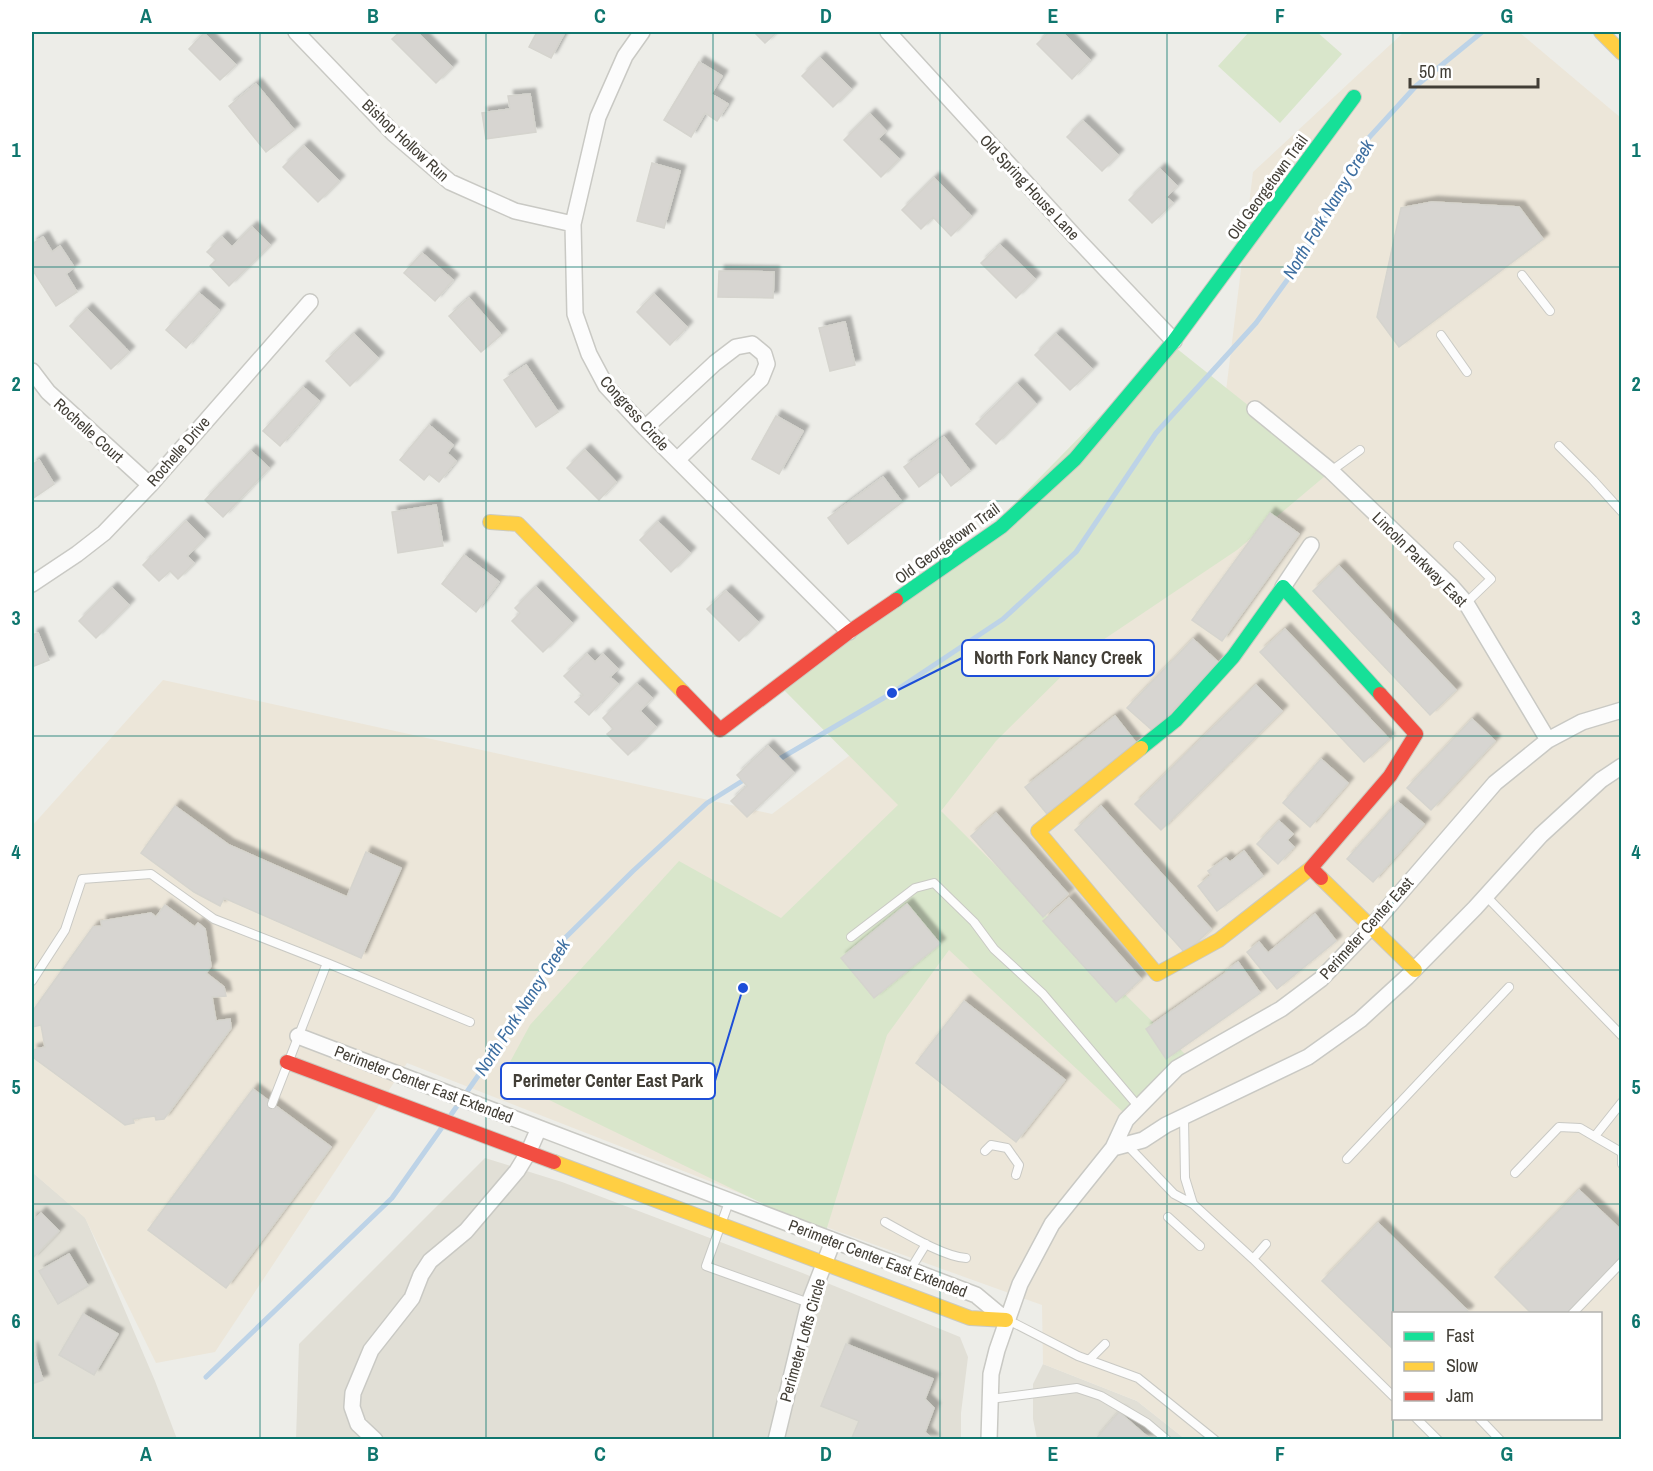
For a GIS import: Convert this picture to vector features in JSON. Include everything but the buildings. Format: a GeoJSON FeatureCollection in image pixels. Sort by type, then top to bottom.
{"type":"FeatureCollection","features":[{"type":"Feature","properties":{"kind":"main road"},"geometry":{"type":"LineString","coordinates":[[1600,32],[1622,53]]}},
{"type":"Feature","properties":{"kind":"main road","name":"Old Georgetown Trail"},"geometry":{"type":"LineString","coordinates":[[490,522],[518,524],[720,730],[849,632],[1001,527],[1075,459],[1174,341],[1354,97]]}},
{"type":"Feature","properties":{"kind":"main road"},"geometry":{"type":"LineString","coordinates":[[1284,587],[1416,734],[1390,776],[1311,868],[1219,940],[1157,974],[1038,831],[1176,720],[1233,657],[1284,587]]}},
{"type":"Feature","properties":{"kind":"main road"},"geometry":{"type":"LineString","coordinates":[[1311,868],[1414,970]]}},
{"type":"Feature","properties":{"kind":"main road","name":"Perimeter Center East Extended"},"geometry":{"type":"LineString","coordinates":[[287,1062],[970,1318],[1006,1320]]}},
{"type":"Feature","properties":{"kind":"street","name":"Bishop Hollow Run"},"geometry":{"type":"LineString","coordinates":[[296,32],[394,134],[450,182],[515,212],[573,224]]}},
{"type":"Feature","properties":{"kind":"street","name":"Congress Circle"},"geometry":{"type":"LineString","coordinates":[[642,32],[625,56],[598,117],[573,224],[575,314],[589,354],[606,386],[676,460],[849,632]]}},
{"type":"Feature","properties":{"kind":"street","name":"Old Spring House Lane"},"geometry":{"type":"LineString","coordinates":[[888,32],[1174,341]]}},
{"type":"Feature","properties":{"kind":"street","name":"Rochelle Drive"},"geometry":{"type":"LineString","coordinates":[[32,584],[104,533],[310,302]]}},
{"type":"Feature","properties":{"kind":"street"},"geometry":{"type":"LineString","coordinates":[[645,428],[736,346],[752,344],[764,354],[767,364],[761,379],[676,460]]}},
{"type":"Feature","properties":{"kind":"street","name":"Rochelle Court"},"geometry":{"type":"LineString","coordinates":[[32,371],[48,392],[150,484]]}},
{"type":"Feature","properties":{"kind":"street","name":"Lincoln Parkway East"},"geometry":{"type":"LineString","coordinates":[[1255,409],[1331,471],[1451,586],[1466,603],[1548,740]]}},
{"type":"Feature","properties":{"kind":"street"},"geometry":{"type":"LineString","coordinates":[[1284,587],[1311,544]]}},
{"type":"Feature","properties":{"kind":"street","name":"Perimeter Center East"},"geometry":{"type":"LineString","coordinates":[[989,1440],[992,1374],[996,1350],[1020,1284],[1052,1224],[1120,1146],[1126,1119],[1177,1068],[1281,1009],[1321,979],[1371,927],[1495,783],[1548,740],[1582,722],[1622,710]]}},
{"type":"Feature","properties":{"kind":"street","name":"Perimeter Center East"},"geometry":{"type":"LineString","coordinates":[[1120,1146],[1143,1140],[1184,1116],[1308,1057],[1360,1020],[1414,970],[1541,835],[1601,780],[1622,766]]}},
{"type":"Feature","properties":{"kind":"street","name":"Perimeter Center East Extended"},"geometry":{"type":"LineString","coordinates":[[298,1036],[976,1295],[1006,1320]]}},
{"type":"Feature","properties":{"kind":"street"},"geometry":{"type":"LineString","coordinates":[[375,1440],[358,1424],[352,1407],[353,1393],[371,1350],[412,1299],[421,1275],[430,1261],[466,1231],[507,1184],[528,1153],[539,1128]]}},
{"type":"Feature","properties":{"kind":"street","name":"Perimeter Lofts Circle"},"geometry":{"type":"LineString","coordinates":[[776,1440],[809,1304],[833,1241]]}},
{"type":"Feature","properties":{"kind":"lane"},"geometry":{"type":"LineString","coordinates":[[1522,275],[1550,311]]}},
{"type":"Feature","properties":{"kind":"lane"},"geometry":{"type":"LineString","coordinates":[[1441,335],[1467,372]]}},
{"type":"Feature","properties":{"kind":"lane"},"geometry":{"type":"LineString","coordinates":[[1559,446],[1622,512]]}},
{"type":"Feature","properties":{"kind":"lane"},"geometry":{"type":"LineString","coordinates":[[1331,471],[1360,450]]}},
{"type":"Feature","properties":{"kind":"lane"},"geometry":{"type":"LineString","coordinates":[[1458,546],[1491,579],[1466,603]]}},
{"type":"Feature","properties":{"kind":"lane"},"geometry":{"type":"LineString","coordinates":[[32,981],[65,930],[82,879],[151,874],[214,919],[470,1022]]}},
{"type":"Feature","properties":{"kind":"lane"},"geometry":{"type":"LineString","coordinates":[[851,937],[915,888],[934,883],[974,922],[993,949],[1043,994],[1138,1106]]}},
{"type":"Feature","properties":{"kind":"lane"},"geometry":{"type":"LineString","coordinates":[[1486,896],[1622,1036]]}},
{"type":"Feature","properties":{"kind":"lane"},"geometry":{"type":"LineString","coordinates":[[272,1104],[327,963]]}},
{"type":"Feature","properties":{"kind":"lane"},"geometry":{"type":"LineString","coordinates":[[1347,1159],[1509,987]]}},
{"type":"Feature","properties":{"kind":"lane"},"geometry":{"type":"LineString","coordinates":[[1595,1136],[1622,1102]]}},
{"type":"Feature","properties":{"kind":"lane"},"geometry":{"type":"LineString","coordinates":[[1184,1116],[1185,1178],[1193,1204]]}},
{"type":"Feature","properties":{"kind":"lane"},"geometry":{"type":"LineString","coordinates":[[1515,1173],[1559,1127],[1580,1128],[1595,1136],[1621,1152],[1622,1164]]}},
{"type":"Feature","properties":{"kind":"lane"},"geometry":{"type":"LineString","coordinates":[[985,1151],[991,1144],[1007,1148],[1019,1165],[1016,1174]]}},
{"type":"Feature","properties":{"kind":"lane"},"geometry":{"type":"LineString","coordinates":[[1120,1146],[1174,1194],[1193,1204],[1253,1259],[1392,1395]]}},
{"type":"Feature","properties":{"kind":"lane"},"geometry":{"type":"LineString","coordinates":[[729,1202],[706,1266],[809,1304]]}},
{"type":"Feature","properties":{"kind":"lane"},"geometry":{"type":"LineString","coordinates":[[1168,1217],[1200,1246]]}},
{"type":"Feature","properties":{"kind":"lane"},"geometry":{"type":"LineString","coordinates":[[885,1222],[926,1244],[959,1258],[966,1258]]}},
{"type":"Feature","properties":{"kind":"lane"},"geometry":{"type":"LineString","coordinates":[[910,1270],[926,1244]]}},
{"type":"Feature","properties":{"kind":"lane"},"geometry":{"type":"LineString","coordinates":[[1253,1259],[1266,1245]]}},
{"type":"Feature","properties":{"kind":"lane"},"geometry":{"type":"LineString","coordinates":[[1574,1312],[1622,1262]]}},
{"type":"Feature","properties":{"kind":"lane"},"geometry":{"type":"LineString","coordinates":[[1006,1320],[1089,1360],[1138,1378],[1215,1440]]}},
{"type":"Feature","properties":{"kind":"lane"},"geometry":{"type":"LineString","coordinates":[[1089,1360],[1105,1344]]}},
{"type":"Feature","properties":{"kind":"lane"},"geometry":{"type":"LineString","coordinates":[[990,1400],[1077,1388],[1101,1395],[1147,1423],[1167,1440]]}},
{"type":"Feature","properties":{"kind":"lane"},"geometry":{"type":"LineString","coordinates":[[1417,1420],[1438,1440]]}},
{"type":"Feature","properties":{"kind":"lane"},"geometry":{"type":"LineString","coordinates":[[1480,1420],[1500,1440]]}},
{"type":"Feature","properties":{"kind":"shaded area"},"geometry":{"type":"Polygon","coordinates":[[[1404,32],[1519,32],[1621,118],[1621,1439],[1185,1439],[1137,1401],[1043,1364],[1042,1305],[834,1230],[407,1063],[215,1352],[156,1363],[85,1218],[32,1172],[32,826],[163,680],[772,814],[1215,480],[1253,172],[1404,32]]]}},
{"type":"Feature","properties":{"kind":"shaded area"},"geometry":{"type":"Polygon","coordinates":[[[485,1158],[562,1182],[800,1272],[960,1337],[968,1357],[961,1413],[961,1439],[296,1440],[299,1344],[485,1158]]]}},
{"type":"Feature","properties":{"kind":"shaded area"},"geometry":{"type":"Polygon","coordinates":[[[32,1172],[85,1217],[155,1381],[177,1439],[32,1439],[32,1172]]]}},
{"type":"Feature","properties":{"kind":"shaded area"},"geometry":{"type":"Polygon","coordinates":[[[1043,1364],[1137,1401],[1185,1439],[1037,1439],[1033,1419],[1033,1384],[1043,1364]]]}},
{"type":"Feature","properties":{"kind":"green space"},"geometry":{"type":"Polygon","coordinates":[[[1249,32],[1317,32],[1342,54],[1280,123],[1218,66],[1249,32]]]}},
{"type":"Feature","properties":{"kind":"green space"},"geometry":{"type":"Polygon","coordinates":[[[1171,344],[1331,471],[1237,550],[1088,650],[996,741],[941,811],[1191,1060],[1123,1112],[949,950],[887,1035],[825,1234],[502,1077],[530,1025],[679,861],[781,918],[898,805],[782,688],[997,521],[1171,344]]]}},
{"type":"Feature","properties":{"kind":"waterway","name":"North Fork Nancy Creek"},"geometry":{"type":"LineString","coordinates":[[776,761],[892,693],[1003,619],[1076,552],[1156,433],[1256,323],[1301,261],[1365,142],[1416,86],[1482,32]]}},
{"type":"Feature","properties":{"kind":"waterway","name":"North Fork Nancy Creek"},"geometry":{"type":"LineString","coordinates":[[448,1119],[515,1020],[537,978],[563,940],[707,803],[747,778]]}},
{"type":"Feature","properties":{"kind":"waterway","name":"North Fork Nancy Creek"},"geometry":{"type":"LineString","coordinates":[[206,1377],[392,1198],[443,1126]]}},
{"type":"Feature","properties":{"kind":"traffic: fast"},"geometry":{"type":"LineString","coordinates":[[896,600],[1001,527],[1075,459],[1174,341],[1354,97]]}},
{"type":"Feature","properties":{"kind":"traffic: fast"},"geometry":{"type":"LineString","coordinates":[[1141,748],[1176,720],[1233,657],[1283,587],[1380,694]]}},
{"type":"Feature","properties":{"kind":"traffic: slow"},"geometry":{"type":"LineString","coordinates":[[1601,32],[1622,53]]}},
{"type":"Feature","properties":{"kind":"traffic: slow"},"geometry":{"type":"LineString","coordinates":[[490,522],[518,524],[683,692]]}},
{"type":"Feature","properties":{"kind":"traffic: slow"},"geometry":{"type":"LineString","coordinates":[[1141,748],[1038,831],[1157,974],[1219,940],[1311,868]]}},
{"type":"Feature","properties":{"kind":"traffic: slow"},"geometry":{"type":"LineString","coordinates":[[1321,878],[1415,970]]}},
{"type":"Feature","properties":{"kind":"traffic: slow"},"geometry":{"type":"LineString","coordinates":[[554,1162],[970,1318],[1006,1320]]}},
{"type":"Feature","properties":{"kind":"traffic: jam"},"geometry":{"type":"LineString","coordinates":[[683,692],[720,730],[849,632],[896,600]]}},
{"type":"Feature","properties":{"kind":"traffic: jam"},"geometry":{"type":"LineString","coordinates":[[1321,878],[1311,868],[1390,776],[1416,734],[1380,694]]}},
{"type":"Feature","properties":{"kind":"traffic: jam"},"geometry":{"type":"LineString","coordinates":[[287,1062],[554,1162]]}},
{"type":"Feature","properties":{"kind":"place","name":"North Fork Nancy Creek"},"geometry":{"type":"Point","coordinates":[892,693]}},
{"type":"Feature","properties":{"kind":"place","name":"Perimeter Center East Park"},"geometry":{"type":"Point","coordinates":[743,988]}}]}
